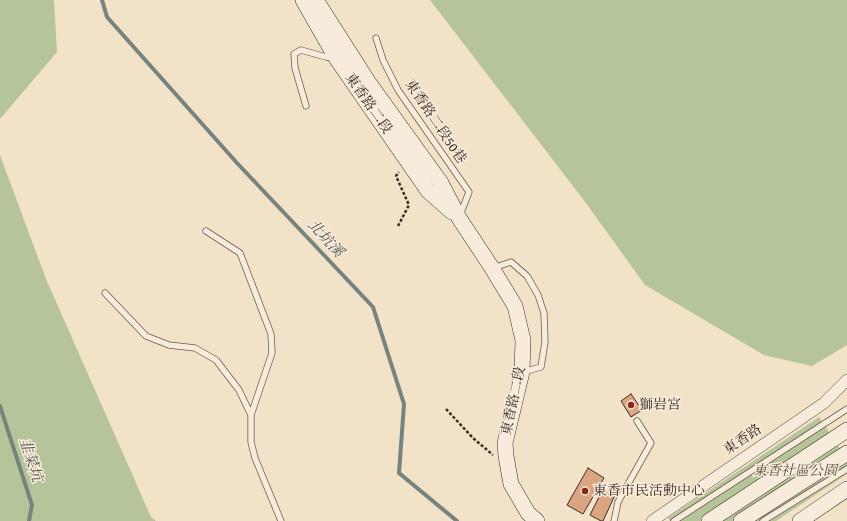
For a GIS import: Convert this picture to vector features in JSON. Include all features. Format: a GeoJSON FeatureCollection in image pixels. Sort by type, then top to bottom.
{"type":"FeatureCollection","features":[{"type":"Feature","properties":{"kind":"street","name":"東香路二段"},"geometry":{"type":"LineString","coordinates":[[303,0],[336,58],[428,191],[459,218]]}},
{"type":"Feature","properties":{"kind":"street","name":"東香路二段"},"geometry":{"type":"LineString","coordinates":[[316,0],[369,83],[441,183],[459,218],[515,306],[523,340],[522,372],[505,443],[506,456],[511,484],[528,513],[537,521]]}},
{"type":"Feature","properties":{"kind":"street","name":"東香路"},"geometry":{"type":"LineString","coordinates":[[652,521],[824,403],[847,380]]}},
{"type":"Feature","properties":{"kind":"street"},"geometry":{"type":"LineString","coordinates":[[709,521],[847,430]]}},
{"type":"Feature","properties":{"kind":"street"},"geometry":{"type":"LineString","coordinates":[[741,521],[847,453]]}},
{"type":"Feature","properties":{"kind":"street"},"geometry":{"type":"LineString","coordinates":[[800,521],[847,489]]}},
{"type":"Feature","properties":{"kind":"lane","name":"東香路二段50巷"},"geometry":{"type":"LineString","coordinates":[[376,38],[383,60],[398,90],[469,192],[459,218]]}},
{"type":"Feature","properties":{"kind":"lane"},"geometry":{"type":"LineString","coordinates":[[306,106],[294,54],[301,50],[326,57],[336,58]]}},
{"type":"Feature","properties":{"kind":"lane"},"geometry":{"type":"LineString","coordinates":[[206,231],[240,253],[271,334],[272,353],[251,415],[251,442],[255,458],[281,521]]}},
{"type":"Feature","properties":{"kind":"lane"},"geometry":{"type":"LineString","coordinates":[[492,268],[511,262],[527,276],[538,295],[544,314],[545,342],[541,367],[522,372]]}},
{"type":"Feature","properties":{"kind":"lane"},"geometry":{"type":"LineString","coordinates":[[105,293],[146,336],[169,344],[195,348],[216,360],[239,390],[251,415]]}},
{"type":"Feature","properties":{"kind":"lane"},"geometry":{"type":"LineString","coordinates":[[674,521],[847,409]]}},
{"type":"Feature","properties":{"kind":"lane"},"geometry":{"type":"LineString","coordinates":[[614,521],[618,502],[651,442],[637,421]]}},
{"type":"Feature","properties":{"kind":"lane"},"geometry":{"type":"LineString","coordinates":[[763,521],[847,469]]}},
{"type":"Feature","properties":{"kind":"path"},"geometry":{"type":"LineString","coordinates":[[398,226],[409,205],[396,176],[407,160]]}},
{"type":"Feature","properties":{"kind":"path"},"geometry":{"type":"LineString","coordinates":[[446,409],[473,438],[492,455],[506,456]]}},
{"type":"Feature","properties":{"kind":"green space"},"geometry":{"type":"Polygon","coordinates":[[[0,0],[54,0],[57,52],[0,119],[0,0]]]}},
{"type":"Feature","properties":{"kind":"green space"},"geometry":{"type":"Polygon","coordinates":[[[430,0],[847,0],[847,345],[812,366],[764,355],[645,285],[583,199],[430,0]]]}},
{"type":"Feature","properties":{"kind":"green space"},"geometry":{"type":"Polygon","coordinates":[[[0,155],[46,279],[151,517],[156,521],[0,521],[0,155]]]}},
{"type":"Feature","properties":{"kind":"green space","name":"東香社區公園"},"geometry":{"type":"Polygon","coordinates":[[[819,417],[847,459],[847,474],[776,521],[670,521],[668,518],[819,417]]]}},
{"type":"Feature","properties":{"kind":"building","name":"獅岩宮"},"geometry":{"type":"Polygon","coordinates":[[[631,394],[642,410],[631,417],[621,401],[631,394]]]}},
{"type":"Feature","properties":{"kind":"building","name":"東香市民活動中心"},"geometry":{"type":"Polygon","coordinates":[[[588,468],[604,478],[583,514],[567,505],[588,468]]]}},
{"type":"Feature","properties":{"kind":"building"},"geometry":{"type":"Polygon","coordinates":[[[603,489],[615,495],[603,521],[601,521],[590,515],[603,489]]]}},
{"type":"Feature","properties":{"kind":"waterway","name":"北坑溪"},"geometry":{"type":"LineString","coordinates":[[102,0],[107,17],[237,163],[373,307],[404,404],[399,473],[457,521]]}},
{"type":"Feature","properties":{"kind":"waterway","name":"韭菜坑"},"geometry":{"type":"LineString","coordinates":[[0,406],[32,505],[29,521]]}},
{"type":"Feature","properties":{"kind":"place","name":"獅岩宮"},"geometry":{"type":"Point","coordinates":[631,405]}},
{"type":"Feature","properties":{"kind":"place","name":"東香市民活動中心"},"geometry":{"type":"Point","coordinates":[585,491]}}]}
